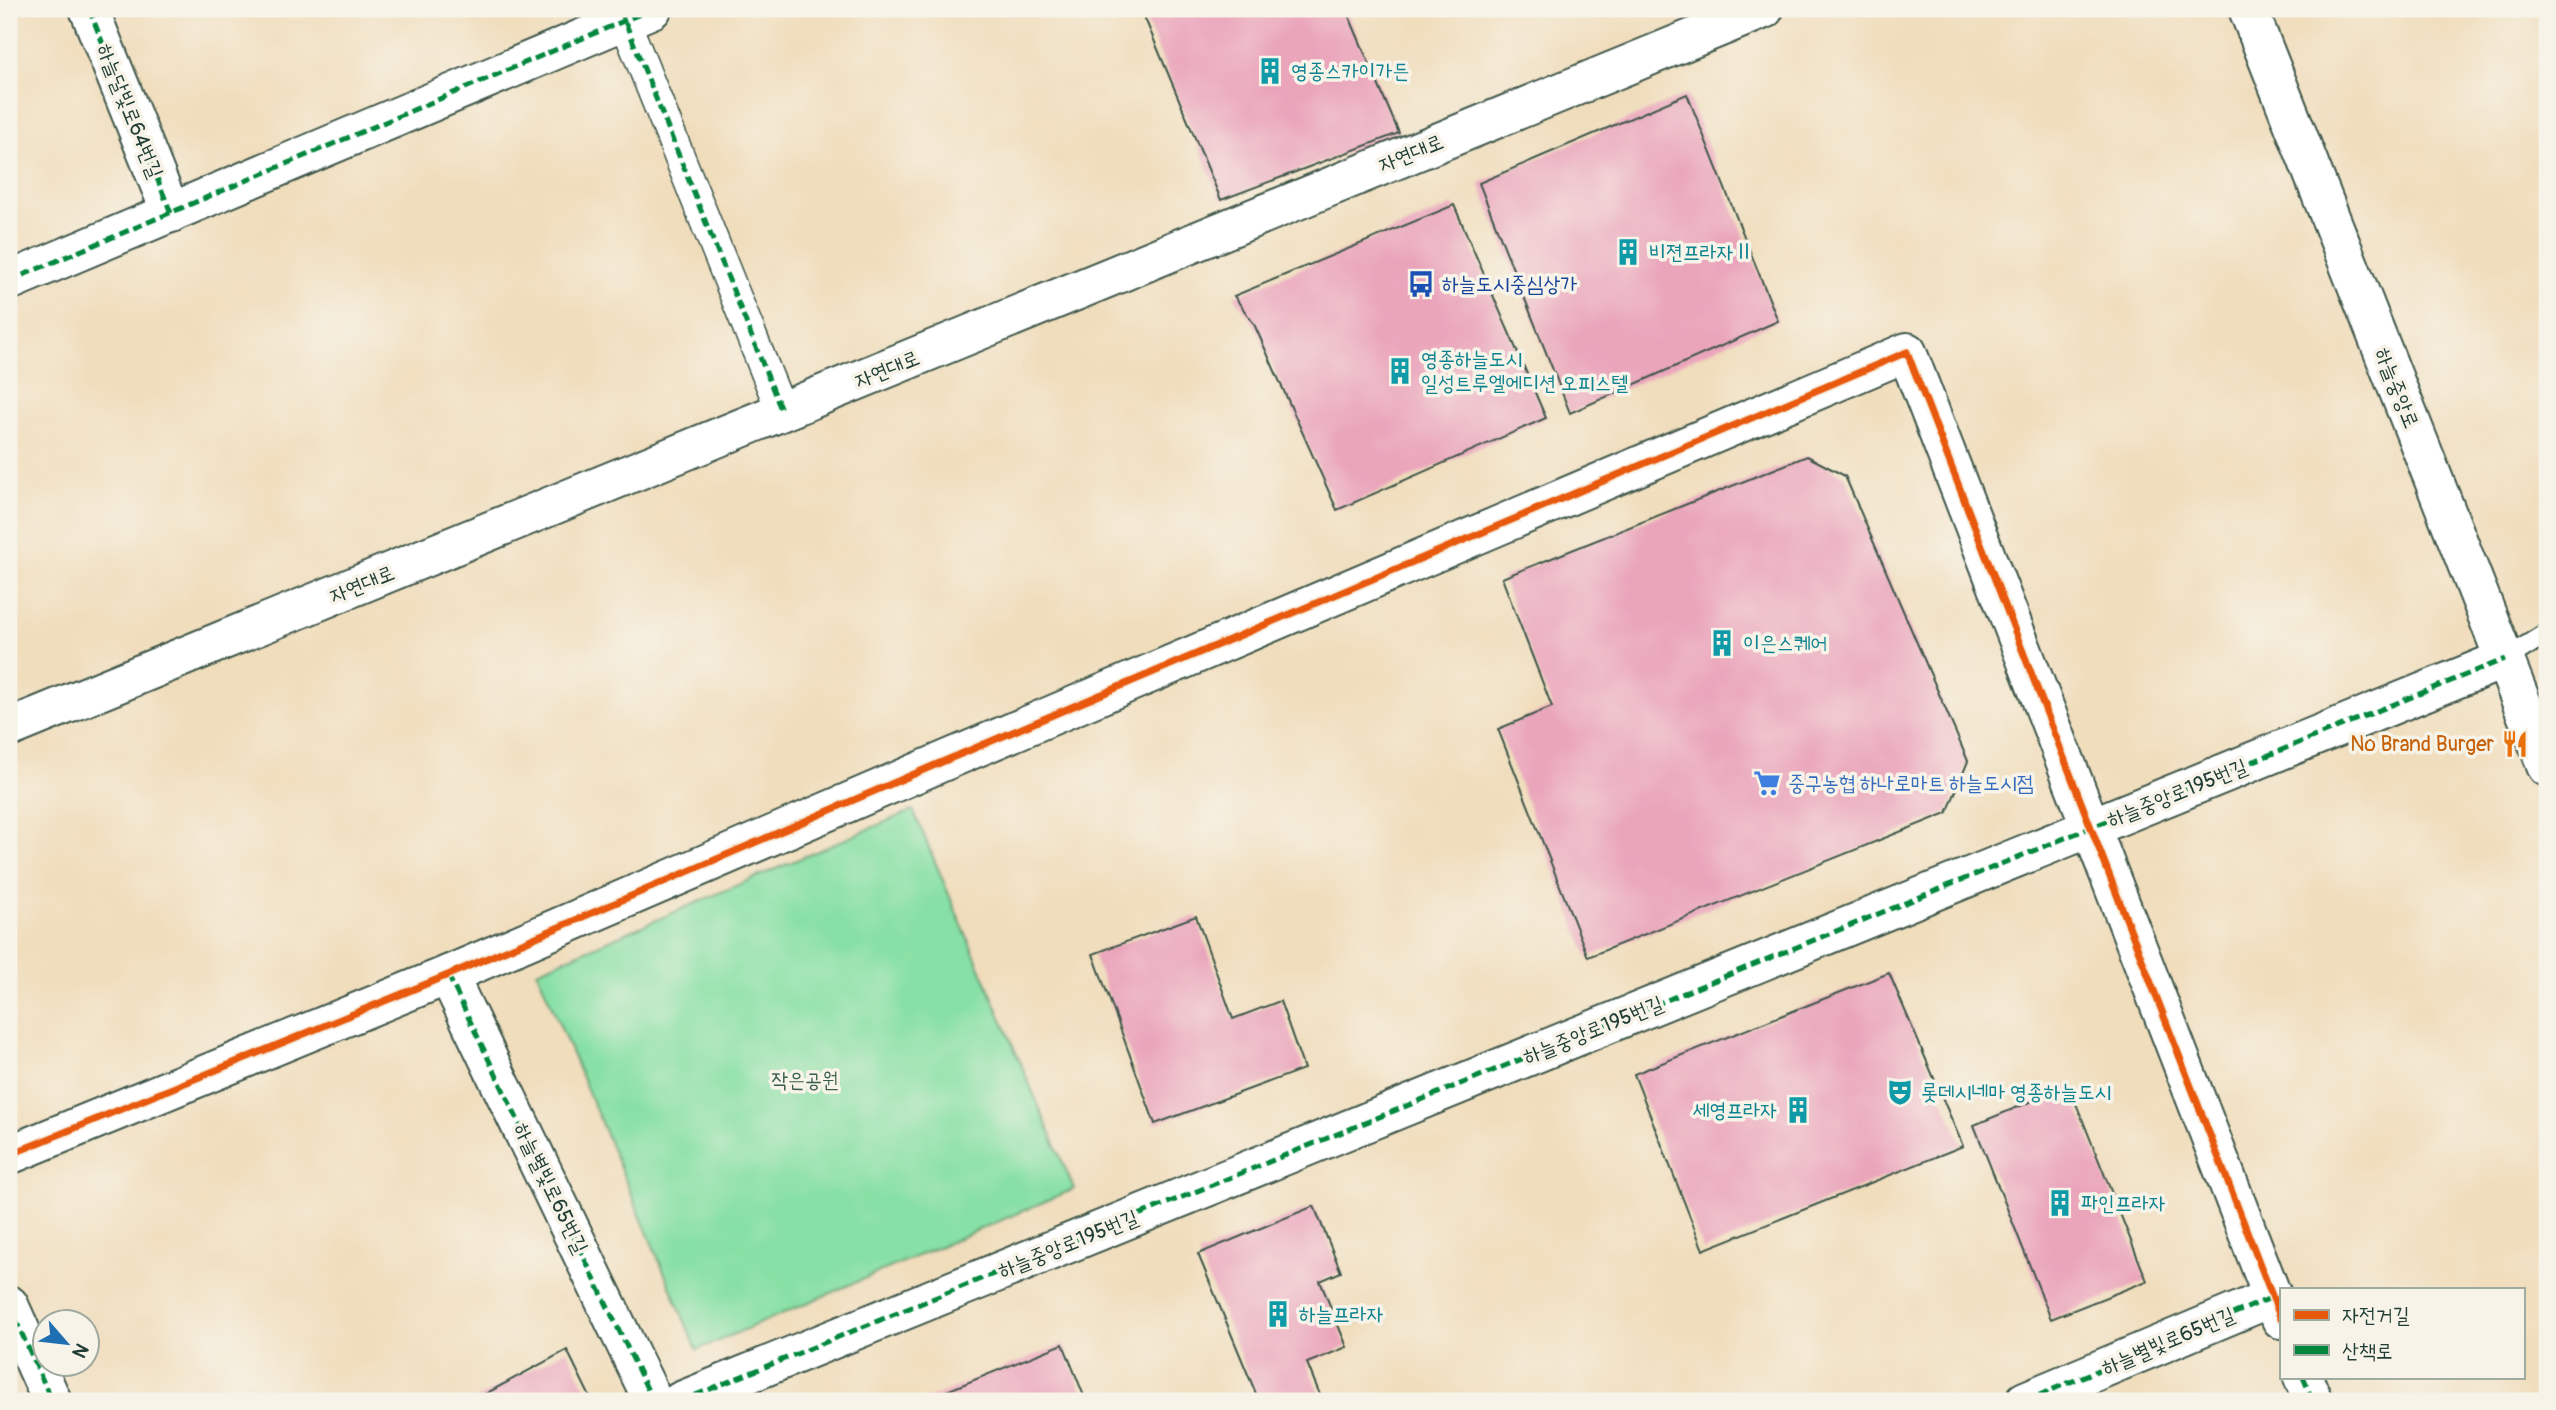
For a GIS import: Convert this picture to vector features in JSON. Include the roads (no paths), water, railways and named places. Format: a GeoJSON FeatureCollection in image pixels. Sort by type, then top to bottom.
{"type":"FeatureCollection","features":[{"type":"Feature","properties":{"kind":"street","name":"하늘달빛로64번길"},"geometry":{"type":"LineString","coordinates":[[89,9],[171,213]]}},
{"type":"Feature","properties":{"kind":"street","name":"자연대로"},"geometry":{"type":"LineString","coordinates":[[9,728],[1764,9]]}},
{"type":"Feature","properties":{"kind":"street","name":"하늘중앙로"},"geometry":{"type":"LineString","coordinates":[[2248,9],[2547,767]]}},
{"type":"Feature","properties":{"kind":"street"},"geometry":{"type":"LineString","coordinates":[[9,281],[633,13],[782,412]]}},
{"type":"Feature","properties":{"kind":"street"},"geometry":{"type":"LineString","coordinates":[[9,1155],[448,975],[947,759],[1908,352],[2277,1308]]}},
{"type":"Feature","properties":{"kind":"street","name":"하늘중앙로195번길"},"geometry":{"type":"LineString","coordinates":[[681,1401],[2505,659]]}},
{"type":"Feature","properties":{"kind":"street","name":"하늘별빛로65번길"},"geometry":{"type":"LineString","coordinates":[[448,975],[653,1401]]}},
{"type":"Feature","properties":{"kind":"street"},"geometry":{"type":"LineString","coordinates":[[9,1305],[52,1401]]}},
{"type":"Feature","properties":{"kind":"street","name":"하늘별빛로65번길"},"geometry":{"type":"LineString","coordinates":[[2025,1401],[2277,1308]]}},
{"type":"Feature","properties":{"kind":"street"},"geometry":{"type":"LineString","coordinates":[[2303,1378],[2313,1401]]}},
{"type":"Feature","properties":{"kind":"lane"},"geometry":{"type":"LineString","coordinates":[[2505,659],[2547,633]]}},
{"type":"Feature","properties":{"kind":"place","name":"영종스카이가든"},"geometry":{"type":"Point","coordinates":[1270,71]}},
{"type":"Feature","properties":{"kind":"place","name":"비젼프라자 II"},"geometry":{"type":"Point","coordinates":[1628,252]}},
{"type":"Feature","properties":{"kind":"place","name":"하늘도시중심상가"},"geometry":{"type":"Point","coordinates":[1421,284]}},
{"type":"Feature","properties":{"kind":"place","name":"영종하늘도시 일성트루엘에디션 오피스텔"},"geometry":{"type":"Point","coordinates":[1400,371]}},
{"type":"Feature","properties":{"kind":"place","name":"이은스퀘어"},"geometry":{"type":"Point","coordinates":[1722,643]}},
{"type":"Feature","properties":{"kind":"place","name":"No Brand Burger"},"geometry":{"type":"Point","coordinates":[2515,744]}},
{"type":"Feature","properties":{"kind":"place","name":"중구농협 하나로마트 하늘도시점"},"geometry":{"type":"Point","coordinates":[1767,783]}},
{"type":"Feature","properties":{"kind":"place","name":"롯데시네마 영종하늘도시"},"geometry":{"type":"Point","coordinates":[1900,1092]}},
{"type":"Feature","properties":{"kind":"place","name":"세영프라자"},"geometry":{"type":"Point","coordinates":[1798,1110]}},
{"type":"Feature","properties":{"kind":"place","name":"파인프라자"},"geometry":{"type":"Point","coordinates":[2060,1203]}},
{"type":"Feature","properties":{"kind":"place","name":"하늘프라자"},"geometry":{"type":"Point","coordinates":[1278,1314]}},
{"type":"Feature","properties":{"kind":"park label","name":"작은공원"},"geometry":{"type":"Point","coordinates":[805,1080]}}]}
